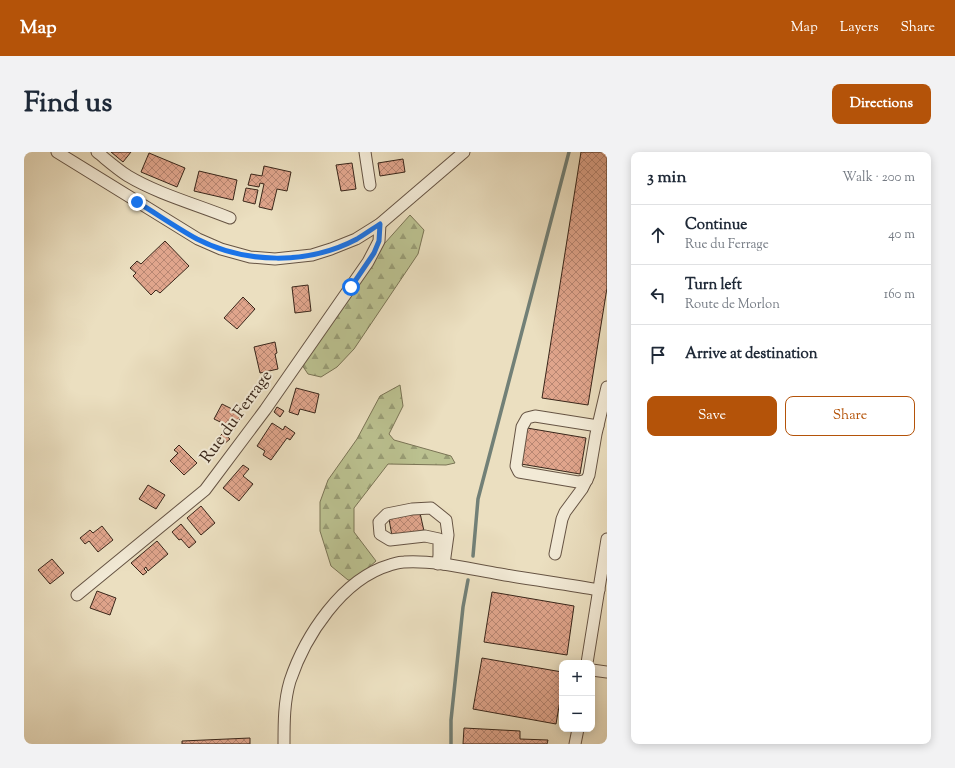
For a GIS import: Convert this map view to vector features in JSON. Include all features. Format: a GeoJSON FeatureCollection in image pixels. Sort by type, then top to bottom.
{"type":"FeatureCollection","features":[{"type":"Feature","properties":{"kind":"street"},"geometry":{"type":"LineString","coordinates":[[57,152],[198,239],[221,249],[250,257],[274,259],[312,255],[356,239],[380,224],[464,152]]}},
{"type":"Feature","properties":{"kind":"street"},"geometry":{"type":"LineString","coordinates":[[97,152],[129,177],[157,190],[230,218]]}},
{"type":"Feature","properties":{"kind":"street"},"geometry":{"type":"LineString","coordinates":[[365,152],[370,186]]}},
{"type":"Feature","properties":{"kind":"street","name":"Rue du Ferrage"},"geometry":{"type":"LineString","coordinates":[[77,595],[205,490],[265,410],[368,262],[379,241],[380,224]]}},
{"type":"Feature","properties":{"kind":"street"},"geometry":{"type":"LineString","coordinates":[[555,554],[562,519],[565,512],[587,480],[598,426],[607,392]]}},
{"type":"Feature","properties":{"kind":"street"},"geometry":{"type":"LineString","coordinates":[[587,480],[578,482],[519,472],[516,466],[522,427],[527,418],[535,416],[598,426]]}},
{"type":"Feature","properties":{"kind":"street"},"geometry":{"type":"LineString","coordinates":[[431,508],[446,520],[448,534],[441,564],[439,555],[439,539],[425,536],[390,540],[380,534],[379,522],[387,514],[412,509],[431,508]]}},
{"type":"Feature","properties":{"kind":"street"},"geometry":{"type":"LineString","coordinates":[[588,660],[607,539]]}},
{"type":"Feature","properties":{"kind":"street"},"geometry":{"type":"LineString","coordinates":[[284,744],[284,712],[290,681],[304,649],[321,620],[338,599],[360,580],[378,569],[403,562],[441,564],[599,590]]}},
{"type":"Feature","properties":{"kind":"street"},"geometry":{"type":"LineString","coordinates":[[595,670],[607,672]]}},
{"type":"Feature","properties":{"kind":"street"},"geometry":{"type":"LineString","coordinates":[[575,744],[577,732]]}},
{"type":"Feature","properties":{"kind":"green space"},"geometry":{"type":"Polygon","coordinates":[[[410,215],[424,230],[418,254],[354,349],[337,367],[321,377],[308,374],[302,365],[368,262],[410,215]]]}},
{"type":"Feature","properties":{"kind":"green space"},"geometry":{"type":"Polygon","coordinates":[[[400,385],[403,406],[389,434],[394,440],[451,456],[455,463],[446,465],[388,464],[354,508],[354,532],[376,561],[368,568],[360,581],[348,580],[331,566],[320,531],[320,502],[328,480],[357,439],[380,396],[400,385]]]}},
{"type":"Feature","properties":{"kind":"building"},"geometry":{"type":"Polygon","coordinates":[[[111,152],[131,152],[123,162],[111,152]]]}},
{"type":"Feature","properties":{"kind":"building"},"geometry":{"type":"Polygon","coordinates":[[[581,152],[607,152],[607,288],[588,405],[542,398],[581,152]]]}},
{"type":"Feature","properties":{"kind":"building"},"geometry":{"type":"Polygon","coordinates":[[[149,153],[185,168],[177,187],[141,172],[149,153]]]}},
{"type":"Feature","properties":{"kind":"building"},"geometry":{"type":"Polygon","coordinates":[[[403,159],[405,172],[380,176],[378,163],[403,159]]]}},
{"type":"Feature","properties":{"kind":"building"},"geometry":{"type":"Polygon","coordinates":[[[352,163],[356,189],[341,191],[336,165],[352,163]]]}},
{"type":"Feature","properties":{"kind":"building"},"geometry":{"type":"Polygon","coordinates":[[[264,166],[291,172],[287,191],[277,189],[272,210],[259,207],[264,184],[260,183],[259,187],[248,185],[251,174],[262,176],[264,166]]]}},
{"type":"Feature","properties":{"kind":"building"},"geometry":{"type":"Polygon","coordinates":[[[199,171],[237,180],[233,200],[194,191],[199,171]]]}},
{"type":"Feature","properties":{"kind":"building"},"geometry":{"type":"Polygon","coordinates":[[[246,188],[258,190],[255,204],[243,201],[246,188]]]}},
{"type":"Feature","properties":{"kind":"building"},"geometry":{"type":"Polygon","coordinates":[[[165,241],[189,266],[160,293],[156,290],[151,295],[133,276],[136,273],[130,268],[137,261],[141,264],[165,241]]]}},
{"type":"Feature","properties":{"kind":"building"},"geometry":{"type":"Polygon","coordinates":[[[308,285],[311,311],[295,313],[292,287],[308,285]]]}},
{"type":"Feature","properties":{"kind":"building"},"geometry":{"type":"Polygon","coordinates":[[[243,297],[255,309],[237,329],[224,318],[243,297]]]}},
{"type":"Feature","properties":{"kind":"building"},"geometry":{"type":"Polygon","coordinates":[[[275,342],[277,353],[275,354],[278,369],[260,373],[254,347],[275,342]]]}},
{"type":"Feature","properties":{"kind":"building"},"geometry":{"type":"Polygon","coordinates":[[[296,388],[319,394],[315,413],[300,409],[298,415],[289,412],[296,388]]]}},
{"type":"Feature","properties":{"kind":"building"},"geometry":{"type":"Polygon","coordinates":[[[222,404],[242,414],[235,429],[214,419],[222,404]]]}},
{"type":"Feature","properties":{"kind":"building"},"geometry":{"type":"Polygon","coordinates":[[[277,407],[284,411],[280,417],[274,412],[277,407]]]}},
{"type":"Feature","properties":{"kind":"building"},"geometry":{"type":"Polygon","coordinates":[[[272,423],[283,430],[285,426],[295,433],[290,440],[287,438],[271,460],[263,455],[265,451],[257,446],[272,423]]]}},
{"type":"Feature","properties":{"kind":"building"},"geometry":{"type":"Polygon","coordinates":[[[527,428],[586,438],[580,474],[521,464],[527,428]]]}},
{"type":"Feature","properties":{"kind":"building"},"geometry":{"type":"Polygon","coordinates":[[[223,433],[230,439],[224,444],[218,438],[223,433]]]}},
{"type":"Feature","properties":{"kind":"building"},"geometry":{"type":"Polygon","coordinates":[[[179,445],[197,463],[184,475],[170,461],[178,453],[174,450],[179,445]]]}},
{"type":"Feature","properties":{"kind":"building"},"geometry":{"type":"Polygon","coordinates":[[[243,465],[249,469],[243,476],[253,484],[239,501],[223,488],[243,465]]]}},
{"type":"Feature","properties":{"kind":"building"},"geometry":{"type":"Polygon","coordinates":[[[148,485],[165,495],[156,509],[139,499],[148,485]]]}},
{"type":"Feature","properties":{"kind":"building"},"geometry":{"type":"Polygon","coordinates":[[[201,506],[215,523],[201,535],[187,518],[201,506]]]}},
{"type":"Feature","properties":{"kind":"building"},"geometry":{"type":"Polygon","coordinates":[[[420,513],[424,531],[392,536],[389,519],[420,513]]]}},
{"type":"Feature","properties":{"kind":"building"},"geometry":{"type":"Polygon","coordinates":[[[181,524],[196,542],[189,548],[172,532],[181,524]]]}},
{"type":"Feature","properties":{"kind":"building"},"geometry":{"type":"Polygon","coordinates":[[[102,526],[113,540],[98,552],[89,541],[85,544],[80,538],[90,530],[93,533],[102,526]]]}},
{"type":"Feature","properties":{"kind":"building"},"geometry":{"type":"Polygon","coordinates":[[[157,541],[168,554],[148,571],[146,567],[144,569],[147,572],[143,575],[131,563],[157,541]]]}},
{"type":"Feature","properties":{"kind":"building"},"geometry":{"type":"Polygon","coordinates":[[[52,559],[64,573],[50,584],[38,570],[52,559]]]}},
{"type":"Feature","properties":{"kind":"building"},"geometry":{"type":"Polygon","coordinates":[[[97,591],[116,598],[110,615],[90,608],[97,591]]]}},
{"type":"Feature","properties":{"kind":"building"},"geometry":{"type":"Polygon","coordinates":[[[492,592],[574,606],[567,655],[484,642],[492,592]]]}},
{"type":"Feature","properties":{"kind":"building"},"geometry":{"type":"Polygon","coordinates":[[[482,658],[559,671],[559,706],[556,724],[473,709],[482,658]]]}},
{"type":"Feature","properties":{"kind":"building"},"geometry":{"type":"Polygon","coordinates":[[[464,728],[520,731],[520,739],[548,740],[547,744],[463,744],[464,728]]]}},
{"type":"Feature","properties":{"kind":"building"},"geometry":{"type":"Polygon","coordinates":[[[250,738],[250,744],[182,744],[182,741],[250,738]]]}},
{"type":"Feature","properties":{"kind":"waterway"},"geometry":{"type":"LineString","coordinates":[[473,556],[478,499],[569,152]]}},
{"type":"Feature","properties":{"kind":"waterway"},"geometry":{"type":"LineString","coordinates":[[451,744],[451,720],[463,607],[468,580]]}},
{"type":"Feature","properties":{"kind":"route"},"geometry":{"type":"LineString","coordinates":[[137,202],[198,239],[221,249],[250,257],[274,259],[312,255],[356,239],[380,224],[379,241],[374,253],[351,287]]}}]}
